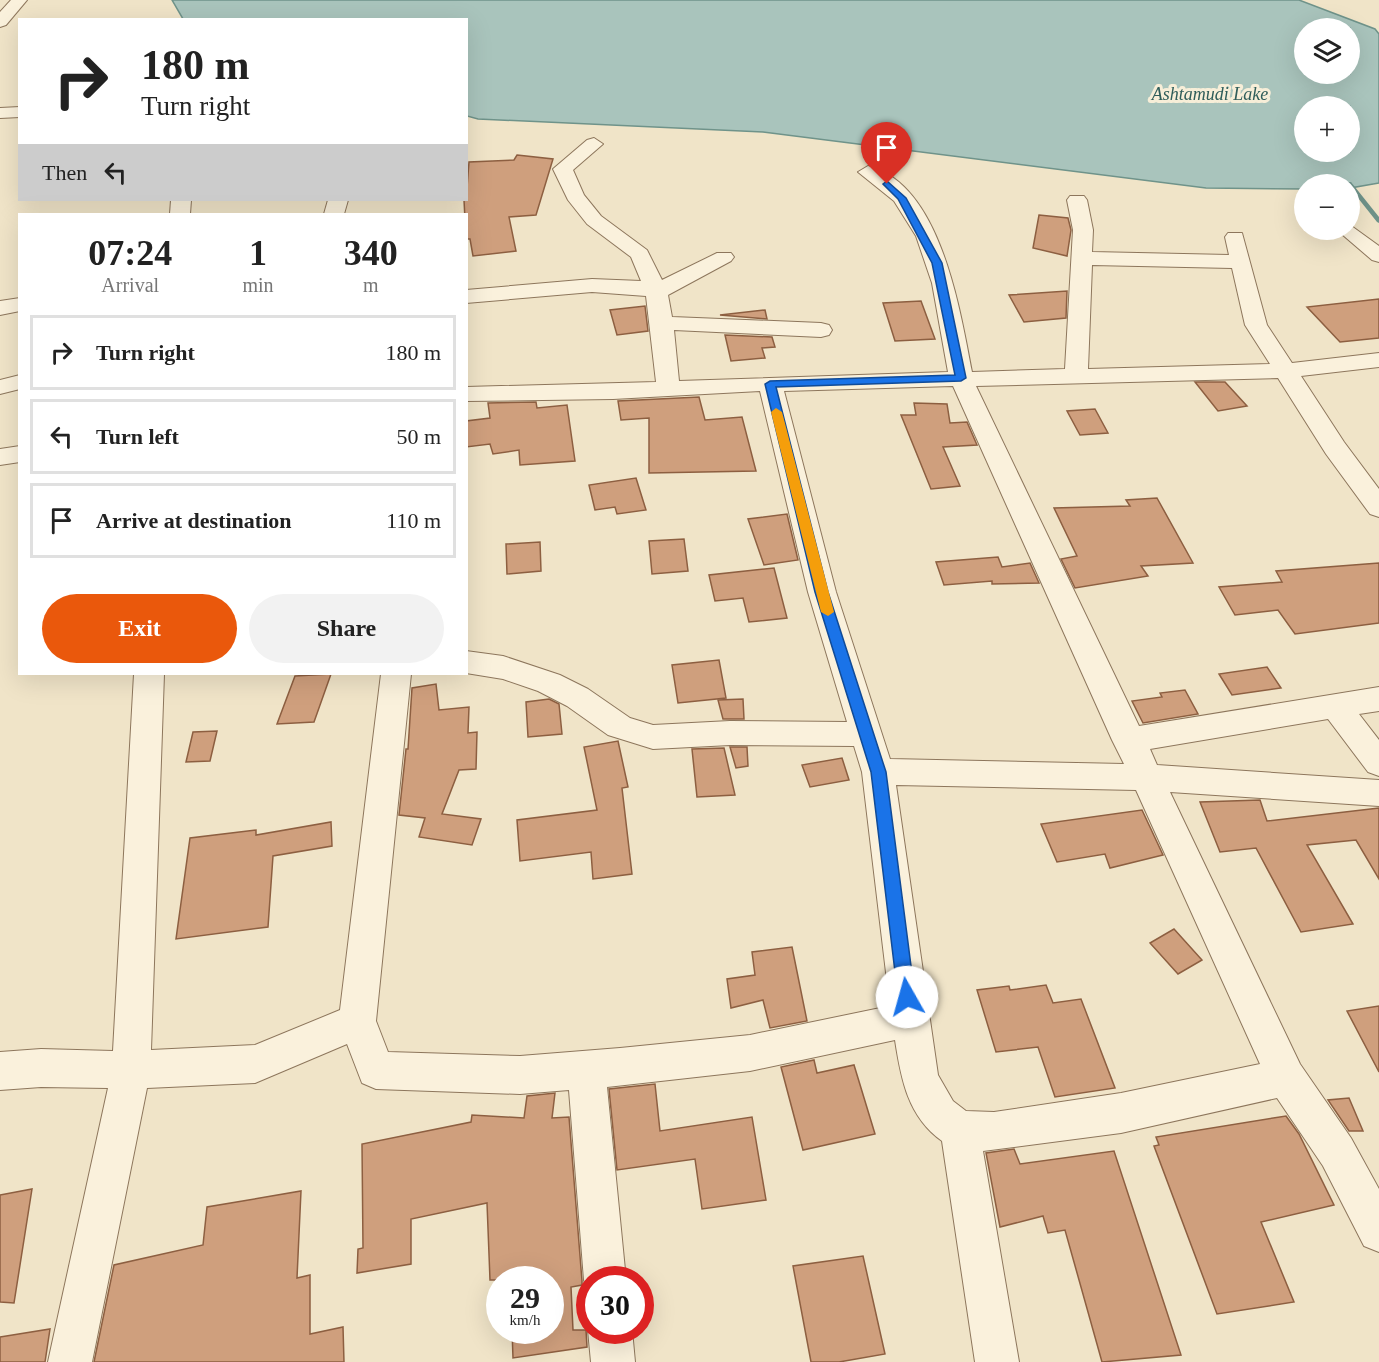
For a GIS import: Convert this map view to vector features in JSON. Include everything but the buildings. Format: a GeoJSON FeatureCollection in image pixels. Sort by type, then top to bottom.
{"type":"FeatureCollection","features":[{"type":"Feature","properties":{"kind":"street"},"geometry":{"type":"LineString","coordinates":[[0,22],[19,0]]}},
{"type":"Feature","properties":{"kind":"street"},"geometry":{"type":"LineString","coordinates":[[0,113],[18,112]]}},
{"type":"Feature","properties":{"kind":"street"},"geometry":{"type":"LineString","coordinates":[[594,144],[564,169],[575,196],[594,220],[640,254],[656,292],[662,323],[668,389]]}},
{"type":"Feature","properties":{"kind":"street"},"geometry":{"type":"LineString","coordinates":[[868,172],[902,198],[937,263],[961,378],[1286,1077],[1336,1152],[1379,1231]]}},
{"type":"Feature","properties":{"kind":"street"},"geometry":{"type":"LineString","coordinates":[[1076,377],[1083,230],[1077,200]]}},
{"type":"Feature","properties":{"kind":"street"},"geometry":{"type":"LineString","coordinates":[[1235,237],[1256,325],[1284,371],[1379,508]]}},
{"type":"Feature","properties":{"kind":"street"},"geometry":{"type":"LineString","coordinates":[[1360,240],[1376,252]]}},
{"type":"Feature","properties":{"kind":"street"},"geometry":{"type":"LineString","coordinates":[[656,292],[724,257]]}},
{"type":"Feature","properties":{"kind":"street"},"geometry":{"type":"LineString","coordinates":[[1082,258],[1241,262]]}},
{"type":"Feature","properties":{"kind":"street"},"geometry":{"type":"LineString","coordinates":[[468,297],[621,285],[643,286],[656,292]]}},
{"type":"Feature","properties":{"kind":"street"},"geometry":{"type":"LineString","coordinates":[[0,308],[18,304]]}},
{"type":"Feature","properties":{"kind":"street"},"geometry":{"type":"LineString","coordinates":[[662,323],[821,330]]}},
{"type":"Feature","properties":{"kind":"street"},"geometry":{"type":"LineString","coordinates":[[468,394],[961,378],[1284,371],[1379,360]]}},
{"type":"Feature","properties":{"kind":"street"},"geometry":{"type":"LineString","coordinates":[[0,387],[18,382]]}},
{"type":"Feature","properties":{"kind":"street"},"geometry":{"type":"LineString","coordinates":[[770,384],[818,581],[879,772],[910,1019],[920,1079],[939,1115],[960,1130],[994,1132],[1121,1113],[1286,1077]]}},
{"type":"Feature","properties":{"kind":"street"},"geometry":{"type":"LineString","coordinates":[[0,457],[18,453]]}},
{"type":"Feature","properties":{"kind":"street"},"geometry":{"type":"LineString","coordinates":[[468,662],[497,664],[550,684],[570,693],[597,714],[627,730],[656,740],[728,733],[866,734]]}},
{"type":"Feature","properties":{"kind":"street"},"geometry":{"type":"LineString","coordinates":[[70,1362],[131,1070],[149,675]]}},
{"type":"Feature","properties":{"kind":"street"},"geometry":{"type":"LineString","coordinates":[[396,675],[357,1022],[376,1070],[519,1075],[586,1069],[750,1053],[910,1019]]}},
{"type":"Feature","properties":{"kind":"street"},"geometry":{"type":"LineString","coordinates":[[1128,740],[1379,699]]}},
{"type":"Feature","properties":{"kind":"street"},"geometry":{"type":"LineString","coordinates":[[1336,706],[1379,763]]}},
{"type":"Feature","properties":{"kind":"street"},"geometry":{"type":"LineString","coordinates":[[879,772],[1145,777],[1379,793]]}},
{"type":"Feature","properties":{"kind":"street"},"geometry":{"type":"LineString","coordinates":[[0,1071],[41,1068],[131,1070],[255,1064],[357,1022]]}},
{"type":"Feature","properties":{"kind":"street"},"geometry":{"type":"LineString","coordinates":[[586,1069],[604,1266]]}},
{"type":"Feature","properties":{"kind":"street"},"geometry":{"type":"LineString","coordinates":[[960,1130],[997,1362]]}},
{"type":"Feature","properties":{"kind":"street"},"geometry":{"type":"LineString","coordinates":[[611,1344],[613,1362]]}},
{"type":"Feature","properties":{"kind":"water","name":"Ashtamudi Lake"},"geometry":{"type":"Polygon","coordinates":[[[172,0],[1299,0],[1346,18],[1294,18],[1294,84],[1360,84],[1360,23],[1375,29],[1379,34],[1379,183],[1360,186],[1360,174],[1294,174],[1294,189],[1206,188],[763,132],[478,119],[468,116],[468,18],[182,18],[172,0]]]}},
{"type":"Feature","properties":{"kind":"waterway"},"geometry":{"type":"LineString","coordinates":[[1360,197],[1379,221]]}},
{"type":"Feature","properties":{"kind":"slow traffic"},"geometry":{"type":"LineString","coordinates":[[776,412],[806,536],[828,612]]}},
{"type":"Feature","properties":{"kind":"route"},"geometry":{"type":"LineString","coordinates":[[887,184],[902,198],[923,233],[937,263],[950,316],[961,378],[770,384],[801,517],[822,592],[879,772],[907,997]]}}]}
